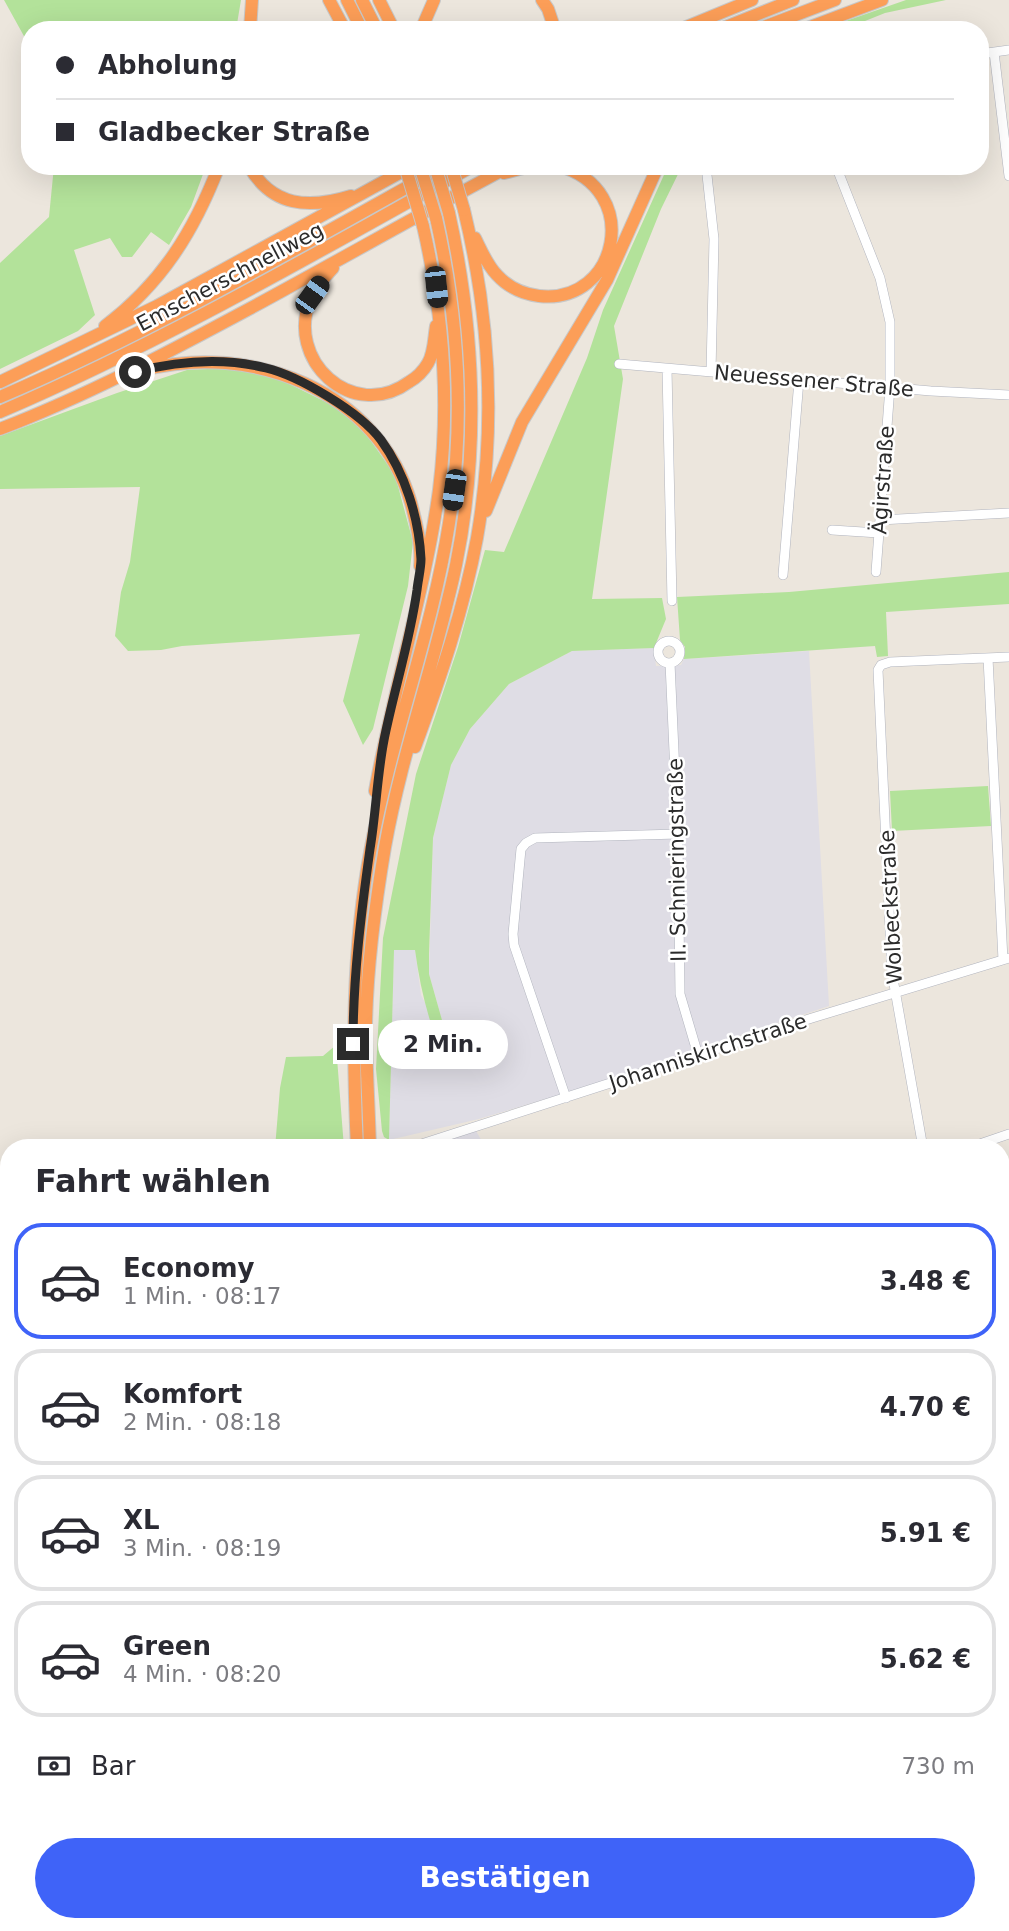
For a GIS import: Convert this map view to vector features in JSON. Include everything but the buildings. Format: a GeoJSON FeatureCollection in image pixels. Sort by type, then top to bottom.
{"type":"FeatureCollection","features":[{"type":"Feature","properties":{"kind":"highway"},"geometry":{"type":"LineString","coordinates":[[251,21],[252,0]]}},
{"type":"Feature","properties":{"kind":"highway"},"geometry":{"type":"LineString","coordinates":[[329,0],[340,21]]}},
{"type":"Feature","properties":{"kind":"highway"},"geometry":{"type":"LineString","coordinates":[[347,0],[358,21]]}},
{"type":"Feature","properties":{"kind":"highway"},"geometry":{"type":"LineString","coordinates":[[362,0],[372,21]]}},
{"type":"Feature","properties":{"kind":"highway"},"geometry":{"type":"LineString","coordinates":[[379,0],[390,21]]}},
{"type":"Feature","properties":{"kind":"highway"},"geometry":{"type":"LineString","coordinates":[[425,21],[434,0]]}},
{"type":"Feature","properties":{"kind":"highway"},"geometry":{"type":"LineString","coordinates":[[542,0],[552,21]]}},
{"type":"Feature","properties":{"kind":"highway"},"geometry":{"type":"LineString","coordinates":[[701,21],[752,0]]}},
{"type":"Feature","properties":{"kind":"highway"},"geometry":{"type":"LineString","coordinates":[[740,21],[793,0]]}},
{"type":"Feature","properties":{"kind":"highway"},"geometry":{"type":"LineString","coordinates":[[780,21],[835,0]]}},
{"type":"Feature","properties":{"kind":"highway"},"geometry":{"type":"LineString","coordinates":[[826,21],[882,0]]}},
{"type":"Feature","properties":{"kind":"highway"},"geometry":{"type":"LineString","coordinates":[[83,343],[128,308],[173,259],[215,175]]}},
{"type":"Feature","properties":{"kind":"highway"},"geometry":{"type":"LineString","coordinates":[[254,175],[270,192],[287,201],[306,204],[368,191]]}},
{"type":"Feature","properties":{"kind":"highway"},"geometry":{"type":"LineString","coordinates":[[0,382],[83,343],[216,274],[396,175]]}},
{"type":"Feature","properties":{"kind":"highway"},"geometry":{"type":"LineString","coordinates":[[371,847],[375,792],[384,742],[434,523],[442,453],[444,381],[436,287],[423,226],[408,175]]}},
{"type":"Feature","properties":{"kind":"highway"},"geometry":{"type":"LineString","coordinates":[[357,1139],[355,986],[363,891],[395,743],[432,606],[454,490],[459,418],[457,347],[451,292],[436,218],[424,175]]}},
{"type":"Feature","properties":{"kind":"highway","name":"Emscherschnellweg"},"geometry":{"type":"LineString","coordinates":[[0,397],[163,320],[429,175]]}},
{"type":"Feature","properties":{"kind":"highway"},"geometry":{"type":"LineString","coordinates":[[370,1139],[366,1024],[378,894],[395,795],[455,568],[463,527],[471,455],[473,393],[470,336],[463,280],[438,175]]}},
{"type":"Feature","properties":{"kind":"highway"},"geometry":{"type":"LineString","coordinates":[[454,175],[468,225],[484,313],[488,379],[487,456],[477,537]]}},
{"type":"Feature","properties":{"kind":"highway","name":"Emscherschnellweg"},"geometry":{"type":"LineString","coordinates":[[0,412],[170,332],[457,175]]}},
{"type":"Feature","properties":{"kind":"highway"},"geometry":{"type":"LineString","coordinates":[[0,429],[54,409],[172,350],[493,175]]}},
{"type":"Feature","properties":{"kind":"highway"},"geometry":{"type":"LineString","coordinates":[[468,225],[495,273],[510,286],[528,295],[548,297],[568,293],[585,284],[599,270],[609,253],[612,233],[610,214],[603,196],[581,175]]}},
{"type":"Feature","properties":{"kind":"highway"},"geometry":{"type":"LineString","coordinates":[[395,795],[436,688],[456,623],[477,537],[503,464],[522,422],[607,281],[654,175]]}},
{"type":"Feature","properties":{"kind":"highway"},"geometry":{"type":"LineString","coordinates":[[337,262],[312,295],[306,312],[304,331],[307,349],[316,365],[328,379],[343,389],[379,395],[397,391],[414,379],[428,363],[438,312]]}},
{"type":"Feature","properties":{"kind":"highway"},"geometry":{"type":"LineString","coordinates":[[116,377],[180,363],[237,363],[267,368],[299,381],[346,409],[379,438],[390,454],[408,495],[416,521],[421,560],[413,617]]}},
{"type":"Feature","properties":{"kind":"street"},"geometry":{"type":"LineString","coordinates":[[989,53],[1009,50]]}},
{"type":"Feature","properties":{"kind":"street"},"geometry":{"type":"LineString","coordinates":[[995,52],[1009,176]]}},
{"type":"Feature","properties":{"kind":"street"},"geometry":{"type":"LineString","coordinates":[[707,175],[713,239],[711,372]]}},
{"type":"Feature","properties":{"kind":"street","name":"Ägirstraße"},"geometry":{"type":"LineString","coordinates":[[840,175],[880,278],[890,322],[890,387],[876,572]]}},
{"type":"Feature","properties":{"kind":"street","name":"Neuessener Straße"},"geometry":{"type":"LineString","coordinates":[[619,364],[1009,395]]}},
{"type":"Feature","properties":{"kind":"street"},"geometry":{"type":"LineString","coordinates":[[667,369],[672,601]]}},
{"type":"Feature","properties":{"kind":"street"},"geometry":{"type":"LineString","coordinates":[[783,575],[799,380]]}},
{"type":"Feature","properties":{"kind":"street"},"geometry":{"type":"LineString","coordinates":[[880,520],[1009,513]]}},
{"type":"Feature","properties":{"kind":"street"},"geometry":{"type":"LineString","coordinates":[[832,530],[879,533]]}},
{"type":"Feature","properties":{"kind":"street"},"geometry":{"type":"LineString","coordinates":[[1006,959],[988,658],[1009,657]]}},
{"type":"Feature","properties":{"kind":"street","name":"Wolbeckstraße"},"geometry":{"type":"LineString","coordinates":[[921,1139],[892,972],[878,670],[881,665],[890,662],[988,658]]}},
{"type":"Feature","properties":{"kind":"street","name":"II. Schnieringstraße"},"geometry":{"type":"LineString","coordinates":[[670,663],[678,834],[680,994],[698,1055]]}},
{"type":"Feature","properties":{"kind":"street"},"geometry":{"type":"LineString","coordinates":[[566,1098],[514,945],[521,849],[535,838],[678,834]]}},
{"type":"Feature","properties":{"kind":"street","name":"Johanniskirchstraße"},"geometry":{"type":"LineString","coordinates":[[437,1139],[1006,959]]}},
{"type":"Feature","properties":{"kind":"shaded area"},"geometry":{"type":"Polygon","coordinates":[[[654,648],[656,666],[681,665],[684,659],[809,651],[829,1006],[479,1119],[389,1139],[394,950],[415,949],[421,995],[451,1052],[429,974],[433,838],[451,765],[470,729],[509,684],[572,651],[654,648]]]}},
{"type":"Feature","properties":{"kind":"shaded area"},"geometry":{"type":"Polygon","coordinates":[[[476,1131],[481,1139],[452,1139],[476,1131]]]}},
{"type":"Feature","properties":{"kind":"green space"},"geometry":{"type":"Polygon","coordinates":[[[4,0],[241,0],[238,21],[21,21],[21,31],[4,0]]]}},
{"type":"Feature","properties":{"kind":"green space"},"geometry":{"type":"Polygon","coordinates":[[[906,0],[946,0],[885,13],[865,21],[846,21],[906,0]]]}},
{"type":"Feature","properties":{"kind":"green space"},"geometry":{"type":"Polygon","coordinates":[[[53,175],[203,175],[191,207],[169,245],[151,232],[132,257],[122,257],[110,238],[74,250],[95,315],[78,331],[0,369],[0,263],[49,217],[53,175]]]}},
{"type":"Feature","properties":{"kind":"green space"},"geometry":{"type":"Polygon","coordinates":[[[664,175],[678,175],[661,209],[614,326],[623,379],[592,599],[662,598],[666,619],[654,648],[572,651],[509,684],[470,729],[451,765],[433,838],[429,974],[451,1052],[442,1054],[437,1041],[425,1003],[415,950],[394,950],[387,1139],[382,1131],[376,1069],[383,938],[416,774],[458,647],[485,550],[504,552],[587,358],[603,310],[664,175]]]}},
{"type":"Feature","properties":{"kind":"green space"},"geometry":{"type":"Polygon","coordinates":[[[228,368],[269,374],[334,406],[361,427],[395,475],[413,542],[408,586],[373,729],[363,745],[343,701],[360,634],[128,651],[115,636],[121,592],[130,562],[140,487],[0,489],[0,436],[187,370],[228,368]]]}},
{"type":"Feature","properties":{"kind":"green space"},"geometry":{"type":"Polygon","coordinates":[[[1009,572],[1009,604],[886,612],[888,656],[877,657],[875,646],[684,659],[685,647],[680,640],[677,597],[789,592],[1009,572]]]}},
{"type":"Feature","properties":{"kind":"green space"},"geometry":{"type":"Polygon","coordinates":[[[988,786],[991,826],[892,831],[890,791],[988,786]]]}},
{"type":"Feature","properties":{"kind":"green space"},"geometry":{"type":"Polygon","coordinates":[[[336,1045],[343,1139],[276,1139],[280,1088],[286,1057],[323,1056],[336,1045]]]}},
{"type":"Feature","properties":{"kind":"route"},"geometry":{"type":"LineString","coordinates":[[135,372],[180,363],[212,361],[267,368],[310,386],[346,409],[379,438],[390,454],[408,495],[416,521],[421,560],[413,617],[394,691],[375,792],[371,847],[358,939],[353,1044]]}}]}
